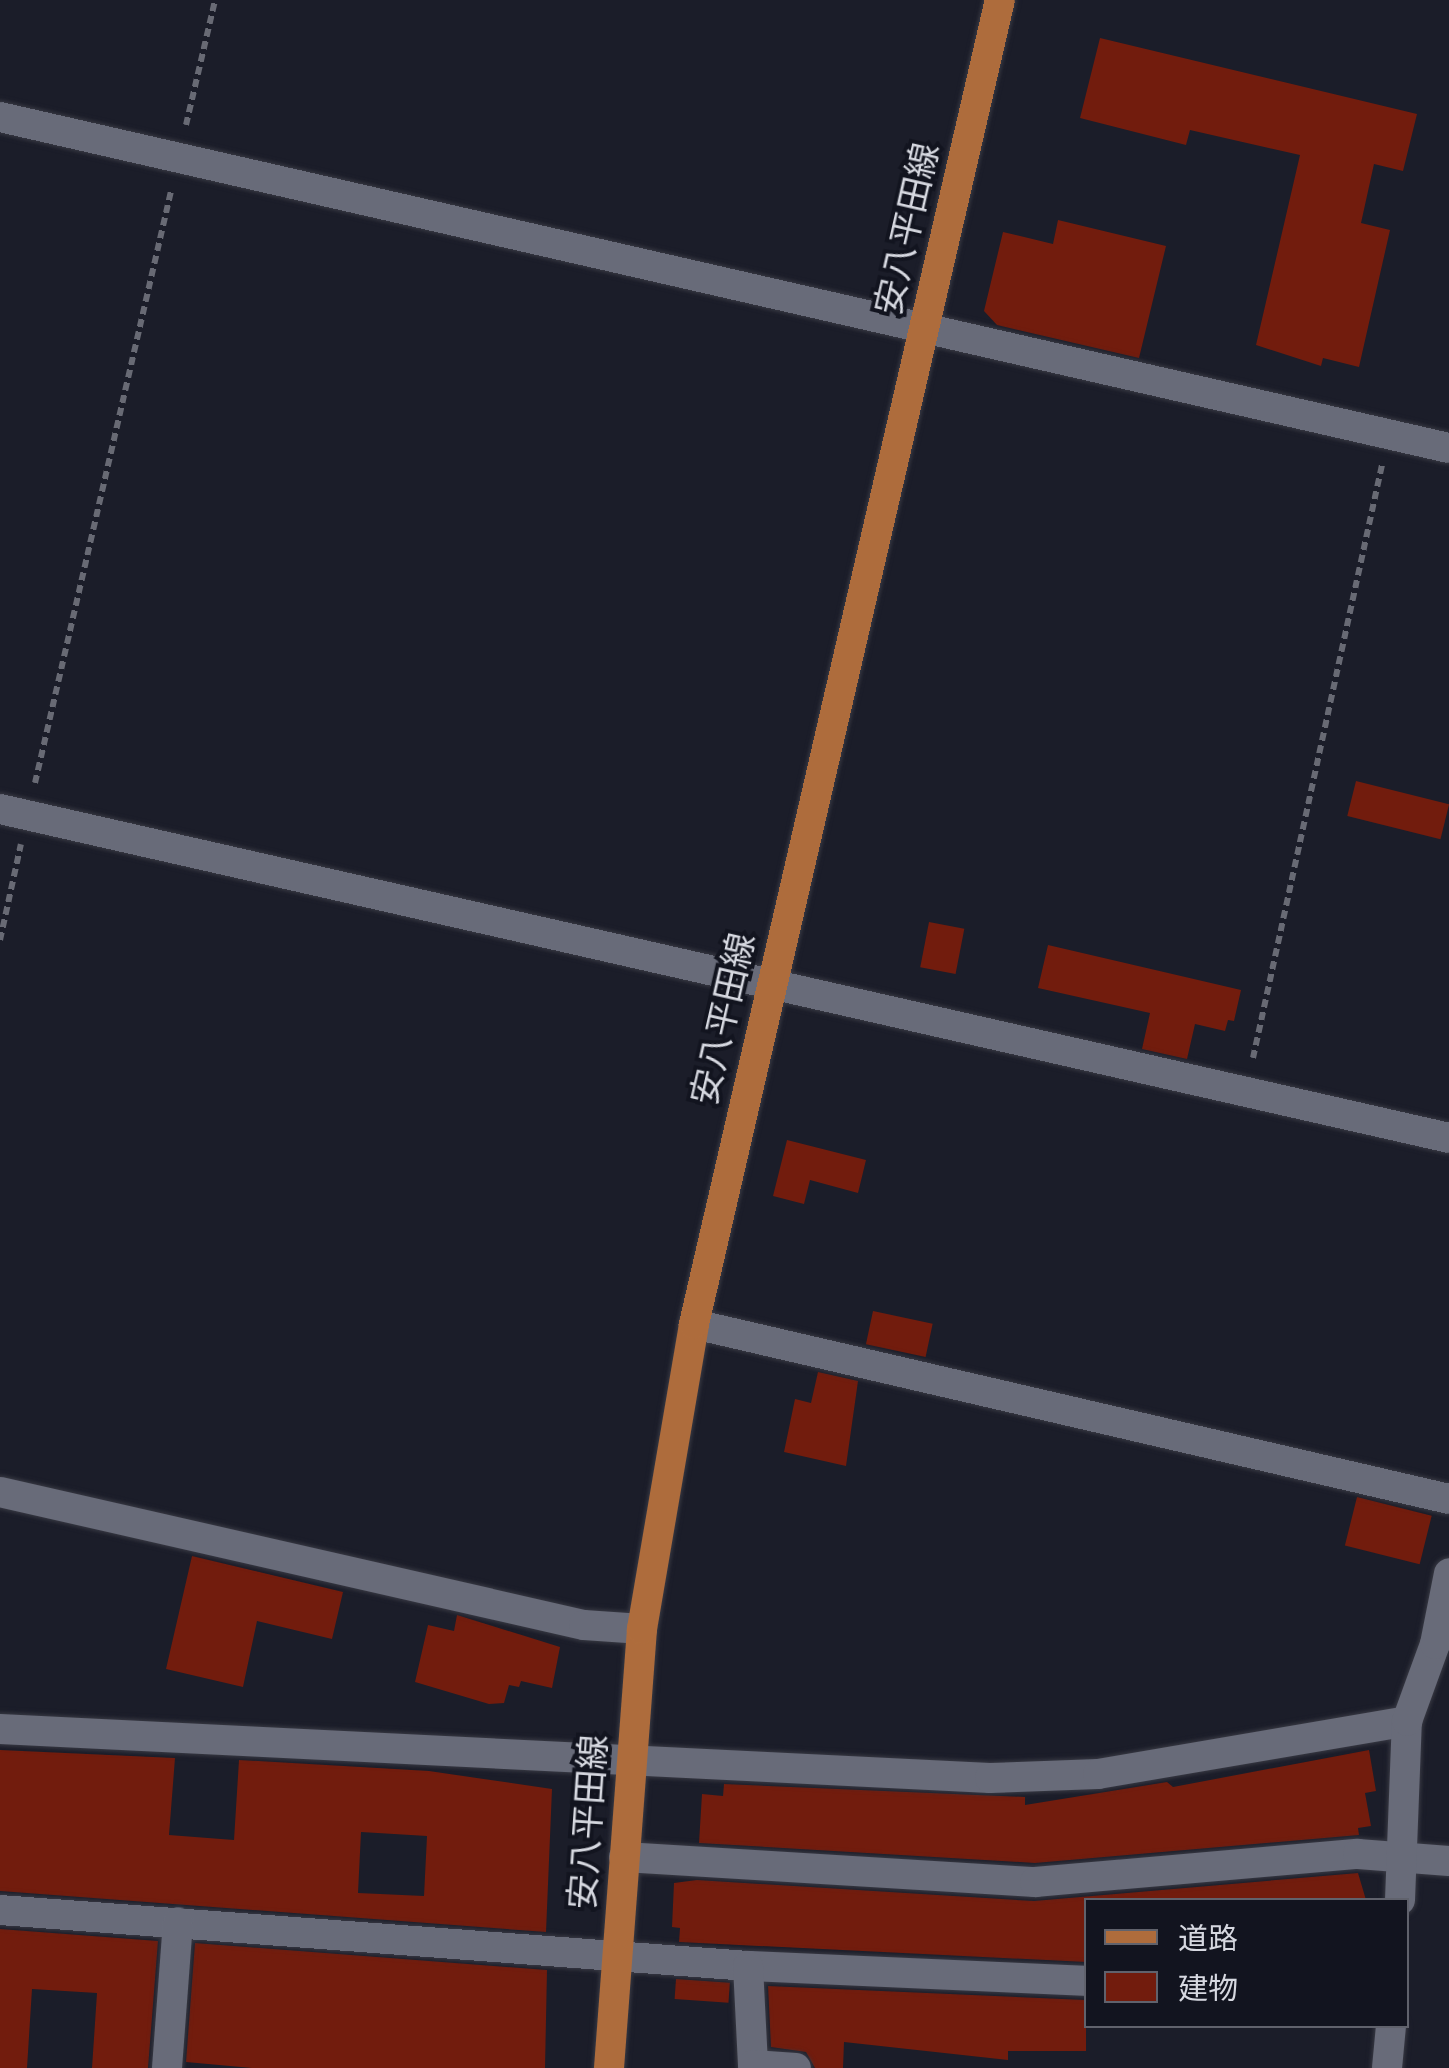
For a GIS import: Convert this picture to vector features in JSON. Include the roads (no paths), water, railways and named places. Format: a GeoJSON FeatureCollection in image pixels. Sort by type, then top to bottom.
{"type":"FeatureCollection","features":[{"type":"Feature","properties":{"kind":"main road","name":"安八平田線"},"geometry":{"type":"LineString","coordinates":[[608,2068],[642,1629],[694,1324],[1000,0]]}},
{"type":"Feature","properties":{"kind":"street"},"geometry":{"type":"LineString","coordinates":[[0,117],[1449,448]]}},
{"type":"Feature","properties":{"kind":"street"},"geometry":{"type":"LineString","coordinates":[[14,812],[1449,1138]]}},
{"type":"Feature","properties":{"kind":"street"},"geometry":{"type":"LineString","coordinates":[[694,1324],[1449,1499]]}},
{"type":"Feature","properties":{"kind":"street"},"geometry":{"type":"LineString","coordinates":[[0,1492],[584,1626],[642,1629]]}},
{"type":"Feature","properties":{"kind":"street"},"geometry":{"type":"LineString","coordinates":[[1400,1898],[1406,1721],[1435,1644],[1449,1573]]}},
{"type":"Feature","properties":{"kind":"street"},"geometry":{"type":"LineString","coordinates":[[0,1729],[631,1757],[990,1778],[1098,1774],[1406,1721]]}},
{"type":"Feature","properties":{"kind":"street"},"geometry":{"type":"LineString","coordinates":[[624,1857],[1034,1882],[1358,1854],[1449,1862]]}},
{"type":"Feature","properties":{"kind":"street"},"geometry":{"type":"LineString","coordinates":[[0,1910],[618,1952],[748,1966],[1084,1981]]}},
{"type":"Feature","properties":{"kind":"street"},"geometry":{"type":"LineString","coordinates":[[168,2068],[178,1922]]}},
{"type":"Feature","properties":{"kind":"street"},"geometry":{"type":"LineString","coordinates":[[748,1966],[754,2065],[796,2068]]}},
{"type":"Feature","properties":{"kind":"street"},"geometry":{"type":"LineString","coordinates":[[1387,2068],[1391,2028]]}}]}
